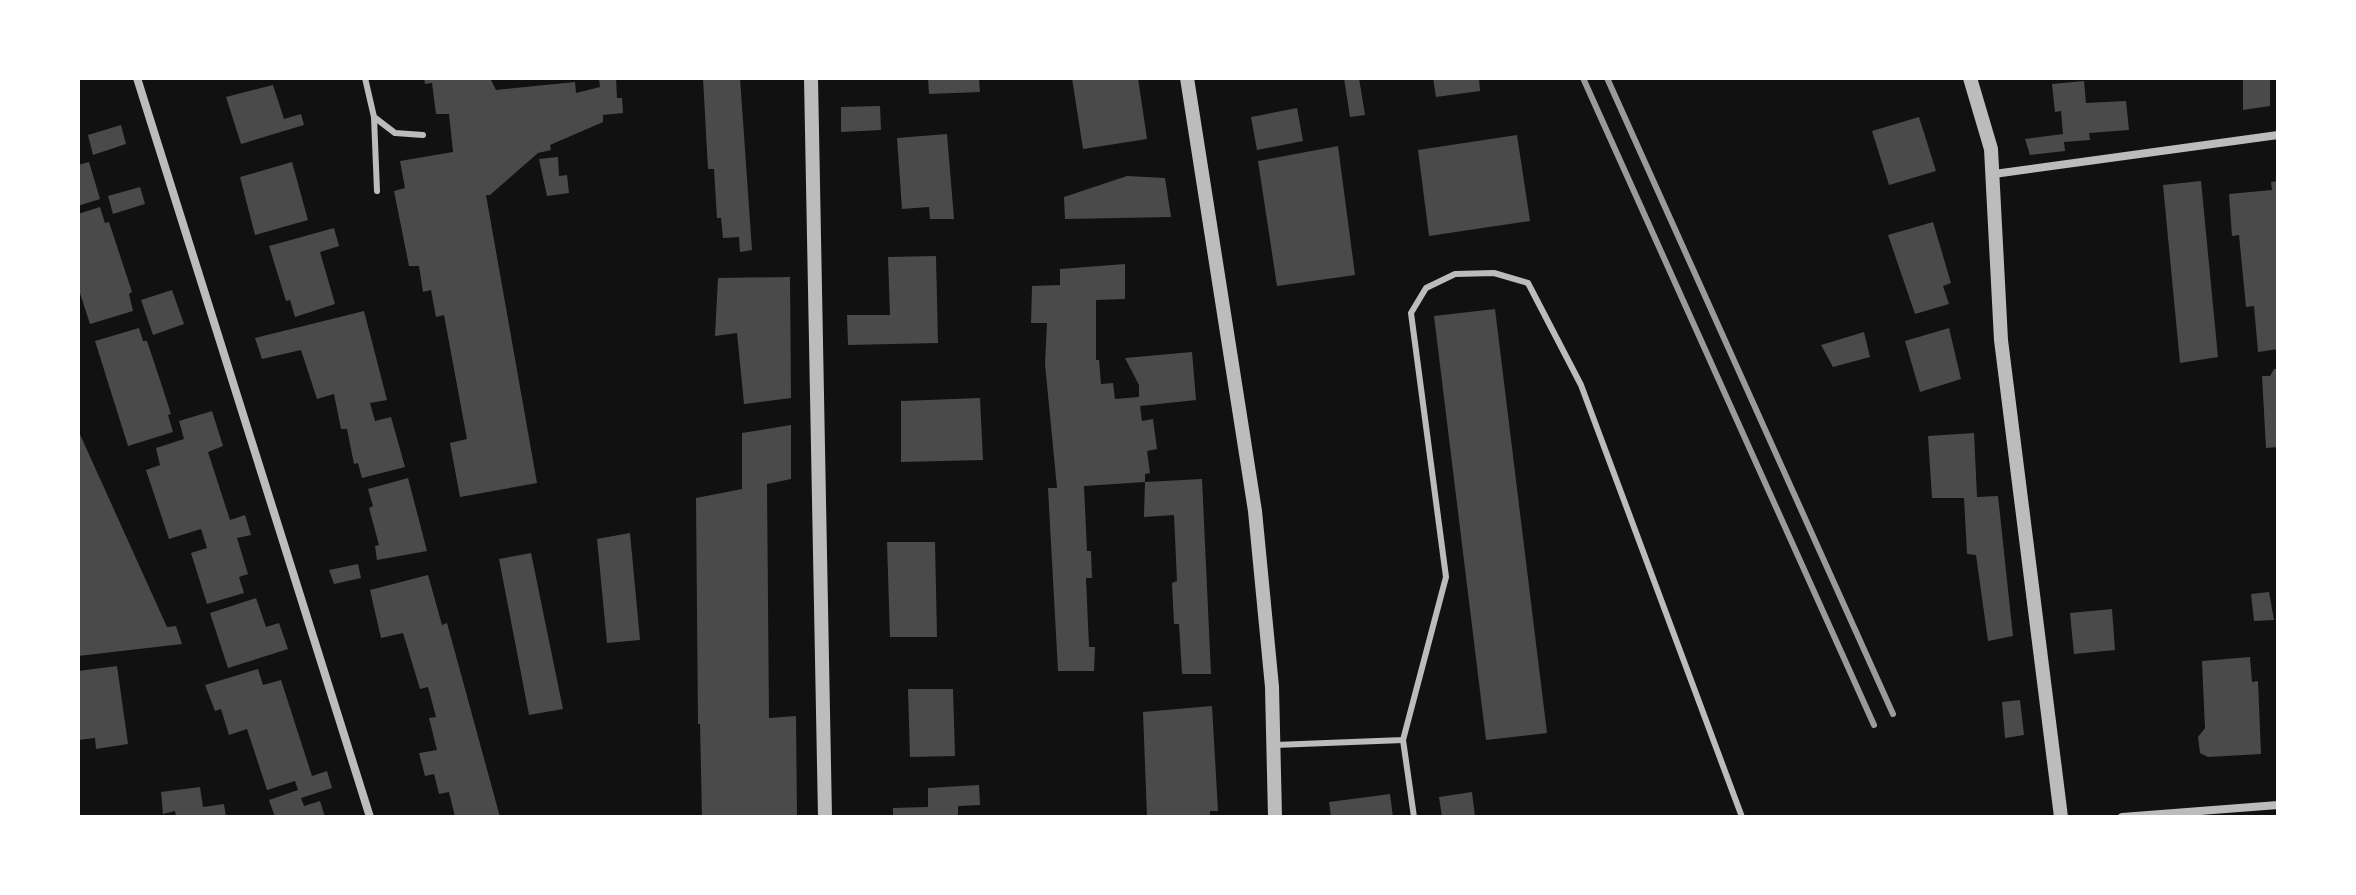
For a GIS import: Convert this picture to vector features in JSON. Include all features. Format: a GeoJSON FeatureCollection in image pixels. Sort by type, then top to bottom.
{"type":"FeatureCollection","features":[{"type":"Feature","properties":{"kind":"street"},"geometry":{"type":"LineString","coordinates":[[137,78],[370,817]]}},
{"type":"Feature","properties":{"kind":"street"},"geometry":{"type":"LineString","coordinates":[[811,78],[825,817]]}},
{"type":"Feature","properties":{"kind":"street"},"geometry":{"type":"LineString","coordinates":[[1187,78],[1255,511],[1272,687],[1275,817]]}},
{"type":"Feature","properties":{"kind":"street"},"geometry":{"type":"LineString","coordinates":[[1970,78],[1991,149],[2001,340],[2061,817]]}},
{"type":"Feature","properties":{"kind":"street"},"geometry":{"type":"LineString","coordinates":[[1994,174],[2278,135]]}},
{"type":"Feature","properties":{"kind":"street"},"geometry":{"type":"LineString","coordinates":[[2122,817],[2278,805]]}},
{"type":"Feature","properties":{"kind":"lane"},"geometry":{"type":"LineString","coordinates":[[365,78],[374,117],[377,191]]}},
{"type":"Feature","properties":{"kind":"lane"},"geometry":{"type":"LineString","coordinates":[[374,117],[395,133],[423,135]]}},
{"type":"Feature","properties":{"kind":"lane"},"geometry":{"type":"LineString","coordinates":[[1414,817],[1403,740],[1446,577],[1411,313],[1426,288],[1436,283],[1455,274],[1494,273],[1528,283],[1581,385],[1742,817]]}},
{"type":"Feature","properties":{"kind":"lane"},"geometry":{"type":"LineString","coordinates":[[1272,745],[1403,740]]}},
{"type":"Feature","properties":{"kind":"building"},"geometry":{"type":"Polygon","coordinates":[[[424,78],[490,78],[496,90],[575,82],[576,93],[600,87],[599,78],[616,78],[617,98],[622,98],[623,113],[603,115],[603,122],[550,145],[551,150],[538,153],[490,195],[486,195],[537,483],[460,497],[450,443],[467,439],[444,315],[436,317],[431,290],[423,292],[419,266],[409,266],[394,191],[405,188],[400,161],[453,152],[449,114],[436,114],[432,83],[425,84],[424,78]]]}},
{"type":"Feature","properties":{"kind":"building"},"geometry":{"type":"Polygon","coordinates":[[[703,78],[740,78],[752,250],[740,252],[739,237],[723,238],[721,218],[717,218],[714,169],[708,169],[703,78]]]}},
{"type":"Feature","properties":{"kind":"building"},"geometry":{"type":"Polygon","coordinates":[[[928,78],[979,78],[980,92],[929,94],[928,78]]]}},
{"type":"Feature","properties":{"kind":"building"},"geometry":{"type":"Polygon","coordinates":[[[1072,78],[1138,78],[1147,139],[1083,149],[1072,78]]]}},
{"type":"Feature","properties":{"kind":"building"},"geometry":{"type":"Polygon","coordinates":[[[1344,78],[1359,78],[1365,115],[1350,117],[1344,78]]]}},
{"type":"Feature","properties":{"kind":"building"},"geometry":{"type":"Polygon","coordinates":[[[1433,78],[1479,78],[1480,91],[1436,97],[1433,78]]]}},
{"type":"Feature","properties":{"kind":"building"},"geometry":{"type":"Polygon","coordinates":[[[2243,78],[2270,78],[2270,106],[2243,110],[2243,78]]]}},
{"type":"Feature","properties":{"kind":"building"},"geometry":{"type":"Polygon","coordinates":[[[2084,81],[2086,103],[2126,101],[2129,130],[2089,133],[2090,140],[2064,142],[2065,151],[2030,155],[2025,139],[2063,134],[2061,111],[2055,112],[2052,84],[2084,81]]]}},
{"type":"Feature","properties":{"kind":"building"},"geometry":{"type":"Polygon","coordinates":[[[273,85],[284,119],[301,114],[304,125],[241,144],[226,97],[273,85]]]}},
{"type":"Feature","properties":{"kind":"building"},"geometry":{"type":"Polygon","coordinates":[[[880,106],[881,130],[841,132],[841,107],[880,106]]]}},
{"type":"Feature","properties":{"kind":"building"},"geometry":{"type":"Polygon","coordinates":[[[1297,108],[1303,141],[1257,150],[1251,117],[1297,108]]]}},
{"type":"Feature","properties":{"kind":"building"},"geometry":{"type":"Polygon","coordinates":[[[1919,117],[1936,171],[1889,185],[1872,131],[1919,117]]]}},
{"type":"Feature","properties":{"kind":"building"},"geometry":{"type":"Polygon","coordinates":[[[121,125],[126,144],[93,155],[88,135],[121,125]]]}},
{"type":"Feature","properties":{"kind":"building"},"geometry":{"type":"Polygon","coordinates":[[[947,134],[954,219],[930,219],[929,207],[902,209],[897,138],[947,134]]]}},
{"type":"Feature","properties":{"kind":"building"},"geometry":{"type":"Polygon","coordinates":[[[1517,135],[1530,221],[1429,236],[1418,150],[1517,135]]]}},
{"type":"Feature","properties":{"kind":"building"},"geometry":{"type":"Polygon","coordinates":[[[1338,146],[1355,275],[1277,286],[1258,161],[1338,146]]]}},
{"type":"Feature","properties":{"kind":"building"},"geometry":{"type":"Polygon","coordinates":[[[558,157],[559,176],[567,175],[569,193],[547,196],[539,159],[558,157]]]}},
{"type":"Feature","properties":{"kind":"building"},"geometry":{"type":"Polygon","coordinates":[[[89,162],[100,199],[78,206],[78,165],[89,162]]]}},
{"type":"Feature","properties":{"kind":"building"},"geometry":{"type":"Polygon","coordinates":[[[292,162],[308,220],[255,235],[240,177],[292,162]]]}},
{"type":"Feature","properties":{"kind":"building"},"geometry":{"type":"Polygon","coordinates":[[[1127,176],[1165,178],[1171,217],[1065,219],[1064,197],[1127,176]]]}},
{"type":"Feature","properties":{"kind":"building"},"geometry":{"type":"Polygon","coordinates":[[[2201,181],[2218,357],[2180,363],[2163,185],[2201,181]]]}},
{"type":"Feature","properties":{"kind":"building"},"geometry":{"type":"Polygon","coordinates":[[[2278,181],[2278,349],[2258,352],[2254,306],[2246,307],[2239,235],[2232,236],[2229,194],[2272,190],[2271,182],[2278,181]]]}},
{"type":"Feature","properties":{"kind":"building"},"geometry":{"type":"Polygon","coordinates":[[[140,187],[145,204],[113,214],[108,196],[140,187]]]}},
{"type":"Feature","properties":{"kind":"building"},"geometry":{"type":"Polygon","coordinates":[[[100,207],[105,223],[109,222],[132,292],[129,294],[133,311],[90,324],[78,287],[78,214],[100,207]]]}},
{"type":"Feature","properties":{"kind":"building"},"geometry":{"type":"Polygon","coordinates":[[[1933,222],[1951,283],[1943,286],[1949,304],[1915,314],[1888,235],[1933,222]]]}},
{"type":"Feature","properties":{"kind":"building"},"geometry":{"type":"Polygon","coordinates":[[[334,228],[339,246],[320,252],[335,304],[295,317],[290,300],[286,301],[269,246],[334,228]]]}},
{"type":"Feature","properties":{"kind":"building"},"geometry":{"type":"Polygon","coordinates":[[[936,256],[938,343],[848,345],[847,315],[890,315],[888,257],[936,256]]]}},
{"type":"Feature","properties":{"kind":"building"},"geometry":{"type":"Polygon","coordinates":[[[1125,264],[1125,299],[1096,300],[1096,360],[1099,360],[1101,384],[1113,383],[1115,399],[1139,397],[1139,385],[1125,358],[1192,352],[1196,400],[1140,406],[1142,421],[1153,419],[1157,449],[1147,451],[1150,473],[1145,474],[1145,482],[1084,486],[1087,551],[1091,551],[1092,578],[1086,578],[1089,647],[1095,647],[1094,671],[1058,671],[1048,488],[1057,488],[1045,364],[1047,323],[1031,323],[1032,286],[1060,285],[1060,269],[1125,264]]]}},
{"type":"Feature","properties":{"kind":"building"},"geometry":{"type":"Polygon","coordinates":[[[790,277],[791,398],[744,404],[737,333],[715,336],[718,278],[790,277]]]}},
{"type":"Feature","properties":{"kind":"building"},"geometry":{"type":"Polygon","coordinates":[[[172,290],[184,324],[153,335],[141,300],[172,290]]]}},
{"type":"Feature","properties":{"kind":"building"},"geometry":{"type":"Polygon","coordinates":[[[1495,309],[1547,733],[1486,740],[1434,316],[1495,309]]]}},
{"type":"Feature","properties":{"kind":"building"},"geometry":{"type":"Polygon","coordinates":[[[364,311],[387,400],[370,403],[375,421],[391,417],[405,467],[362,478],[358,463],[354,464],[347,429],[341,429],[334,394],[317,399],[301,350],[262,359],[255,338],[364,311]]]}},
{"type":"Feature","properties":{"kind":"building"},"geometry":{"type":"Polygon","coordinates":[[[139,328],[143,341],[147,341],[160,380],[171,414],[168,415],[173,432],[128,446],[95,341],[139,328]]]}},
{"type":"Feature","properties":{"kind":"building"},"geometry":{"type":"Polygon","coordinates":[[[1949,328],[1961,379],[1920,392],[1905,341],[1949,328]]]}},
{"type":"Feature","properties":{"kind":"building"},"geometry":{"type":"Polygon","coordinates":[[[1864,332],[1870,357],[1833,367],[1821,345],[1864,332]]]}},
{"type":"Feature","properties":{"kind":"building"},"geometry":{"type":"Polygon","coordinates":[[[2274,369],[2278,369],[2278,447],[2266,448],[2262,376],[2270,376],[2274,369]]]}},
{"type":"Feature","properties":{"kind":"building"},"geometry":{"type":"Polygon","coordinates":[[[980,398],[983,460],[901,462],[901,401],[980,398]]]}},
{"type":"Feature","properties":{"kind":"building"},"geometry":{"type":"Polygon","coordinates":[[[212,411],[223,446],[208,452],[230,520],[245,515],[251,535],[237,538],[248,574],[239,577],[244,593],[207,604],[191,553],[207,548],[201,529],[169,539],[146,470],[160,465],[156,448],[184,439],[179,421],[212,411]]]}},
{"type":"Feature","properties":{"kind":"building"},"geometry":{"type":"Polygon","coordinates":[[[791,425],[791,479],[767,484],[769,718],[796,716],[797,817],[702,817],[696,498],[742,489],[742,433],[791,425]]]}},
{"type":"Feature","properties":{"kind":"building"},"geometry":{"type":"Polygon","coordinates":[[[78,430],[167,627],[176,626],[182,644],[78,656],[78,430]]]}},
{"type":"Feature","properties":{"kind":"building"},"geometry":{"type":"Polygon","coordinates":[[[1974,433],[1977,497],[1998,496],[2013,636],[1988,641],[1976,555],[1967,554],[1964,498],[1932,498],[1928,436],[1974,433]]]}},
{"type":"Feature","properties":{"kind":"building"},"geometry":{"type":"Polygon","coordinates":[[[408,478],[427,551],[377,560],[375,546],[379,545],[369,508],[373,506],[368,489],[408,478]]]}},
{"type":"Feature","properties":{"kind":"building"},"geometry":{"type":"Polygon","coordinates":[[[1202,479],[1211,674],[1182,674],[1179,624],[1174,624],[1172,583],[1177,581],[1174,515],[1144,517],[1145,482],[1202,479]]]}},
{"type":"Feature","properties":{"kind":"building"},"geometry":{"type":"Polygon","coordinates":[[[630,533],[640,640],[607,643],[597,539],[630,533]]]}},
{"type":"Feature","properties":{"kind":"building"},"geometry":{"type":"Polygon","coordinates":[[[887,542],[935,542],[937,637],[890,637],[887,542]]]}},
{"type":"Feature","properties":{"kind":"building"},"geometry":{"type":"Polygon","coordinates":[[[531,553],[563,709],[529,715],[499,559],[531,553]]]}},
{"type":"Feature","properties":{"kind":"building"},"geometry":{"type":"Polygon","coordinates":[[[358,564],[361,578],[334,584],[329,570],[358,564]]]}},
{"type":"Feature","properties":{"kind":"building"},"geometry":{"type":"Polygon","coordinates":[[[428,575],[442,625],[447,623],[500,817],[455,817],[449,792],[439,794],[434,774],[425,776],[419,753],[437,750],[429,718],[436,717],[428,687],[420,689],[403,633],[381,638],[370,590],[428,575]]]}},
{"type":"Feature","properties":{"kind":"building"},"geometry":{"type":"Polygon","coordinates":[[[2269,592],[2274,620],[2254,621],[2251,594],[2269,592]]]}},
{"type":"Feature","properties":{"kind":"building"},"geometry":{"type":"Polygon","coordinates":[[[256,598],[266,627],[279,623],[288,649],[228,668],[210,613],[256,598]]]}},
{"type":"Feature","properties":{"kind":"building"},"geometry":{"type":"Polygon","coordinates":[[[2112,609],[2115,650],[2074,654],[2070,613],[2112,609]]]}},
{"type":"Feature","properties":{"kind":"building"},"geometry":{"type":"Polygon","coordinates":[[[2250,657],[2252,682],[2258,681],[2261,754],[2208,757],[2200,753],[2198,737],[2205,728],[2202,661],[2250,657]]]}},
{"type":"Feature","properties":{"kind":"building"},"geometry":{"type":"Polygon","coordinates":[[[117,666],[128,744],[96,749],[95,738],[78,740],[78,671],[117,666]]]}},
{"type":"Feature","properties":{"kind":"building"},"geometry":{"type":"Polygon","coordinates":[[[258,669],[263,685],[281,680],[312,776],[327,771],[332,788],[301,798],[304,806],[320,801],[325,817],[275,817],[269,800],[298,790],[295,781],[267,790],[247,729],[229,735],[221,709],[215,711],[205,685],[258,669]]]}},
{"type":"Feature","properties":{"kind":"building"},"geometry":{"type":"Polygon","coordinates":[[[908,689],[953,689],[955,756],[910,757],[908,689]]]}},
{"type":"Feature","properties":{"kind":"building"},"geometry":{"type":"Polygon","coordinates":[[[2020,700],[2024,735],[2005,738],[2002,702],[2020,700]]]}},
{"type":"Feature","properties":{"kind":"building"},"geometry":{"type":"Polygon","coordinates":[[[1212,706],[1218,811],[1210,811],[1210,817],[1147,817],[1143,712],[1212,706]]]}},
{"type":"Feature","properties":{"kind":"building"},"geometry":{"type":"Polygon","coordinates":[[[979,785],[980,805],[958,806],[958,817],[893,817],[893,808],[928,807],[928,788],[979,785]]]}},
{"type":"Feature","properties":{"kind":"building"},"geometry":{"type":"Polygon","coordinates":[[[200,787],[203,807],[224,804],[226,817],[176,817],[175,811],[163,814],[161,792],[200,787]]]}},
{"type":"Feature","properties":{"kind":"building"},"geometry":{"type":"Polygon","coordinates":[[[1472,792],[1475,817],[1442,817],[1439,797],[1472,792]]]}},
{"type":"Feature","properties":{"kind":"building"},"geometry":{"type":"Polygon","coordinates":[[[1390,794],[1393,817],[1331,817],[1329,802],[1390,794]]]}},
{"type":"Feature","properties":{"kind":"railway"},"geometry":{"type":"LineString","coordinates":[[1583,78],[1874,725]]}},
{"type":"Feature","properties":{"kind":"railway"},"geometry":{"type":"LineString","coordinates":[[1607,78],[1893,714]]}}]}
